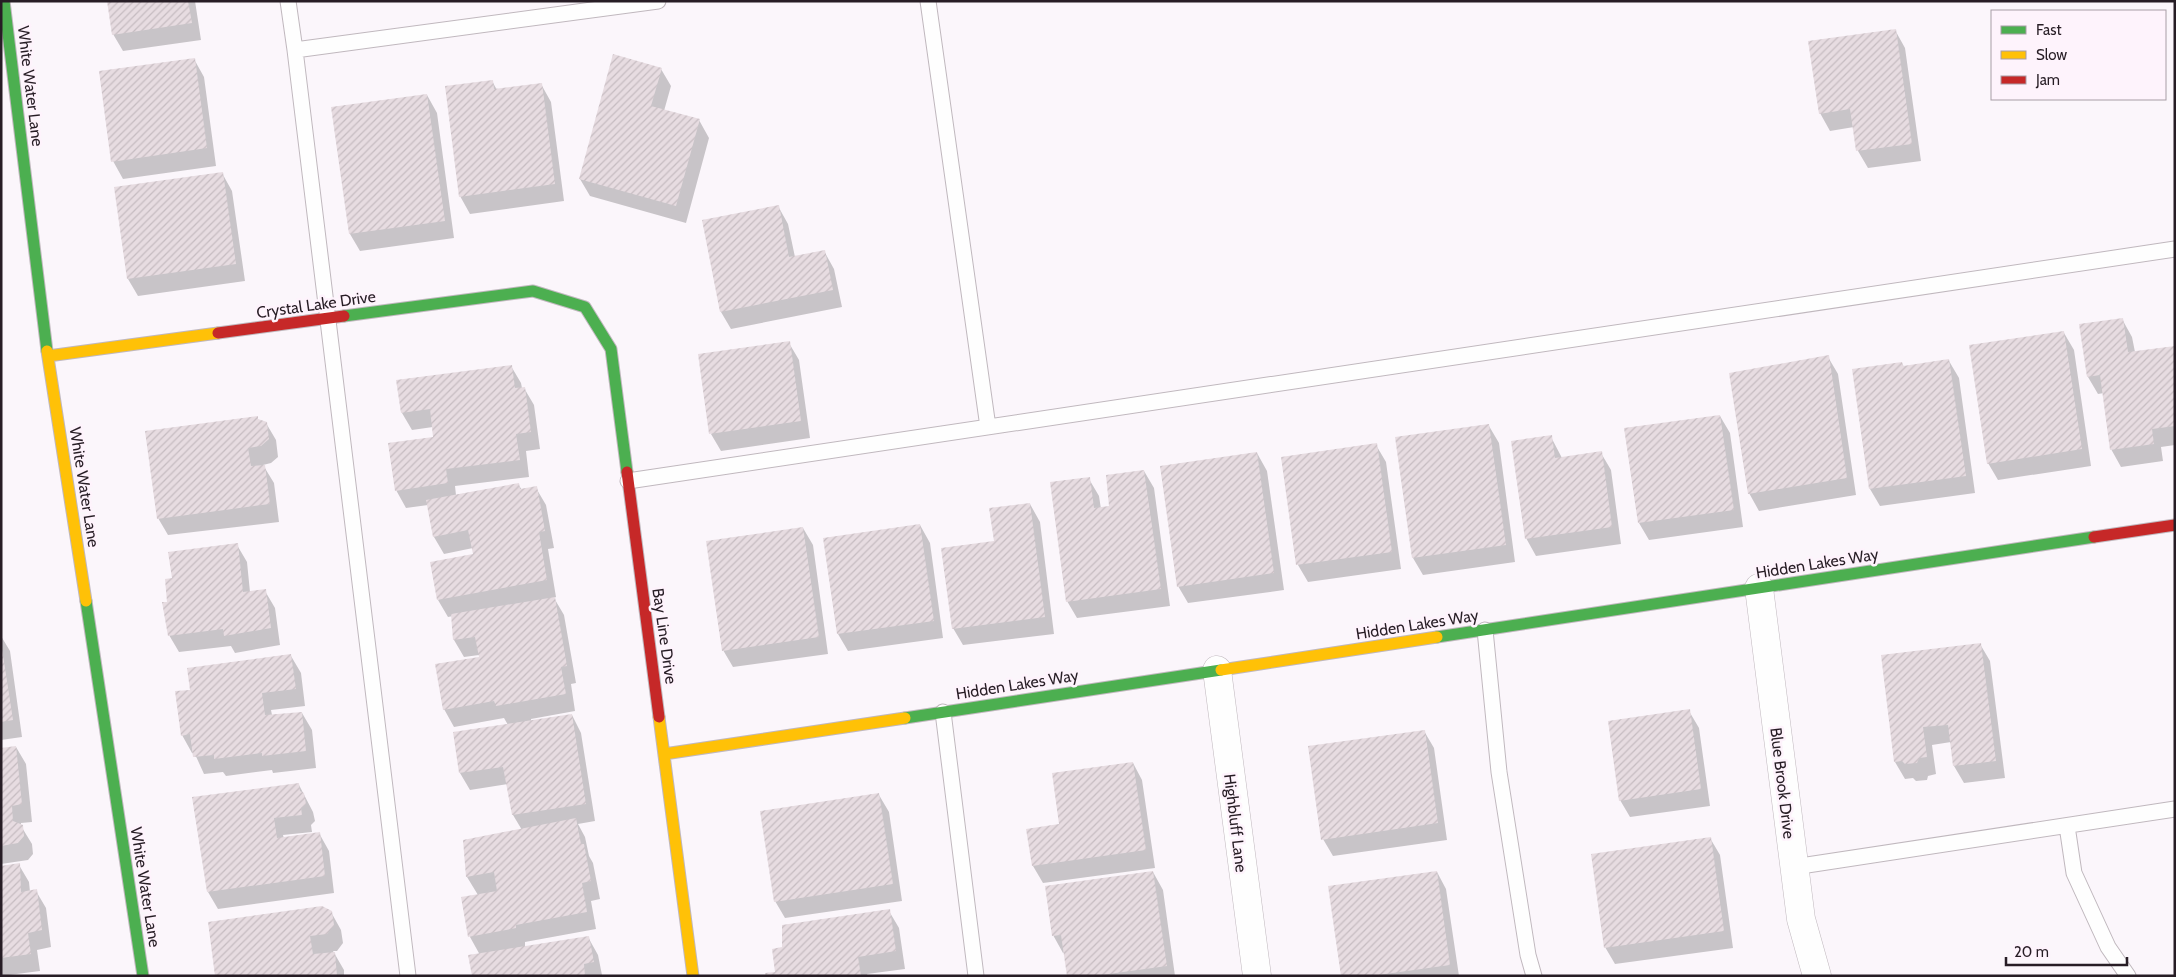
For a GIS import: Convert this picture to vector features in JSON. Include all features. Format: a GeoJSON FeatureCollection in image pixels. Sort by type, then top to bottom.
{"type":"FeatureCollection","features":[{"type":"Feature","properties":{"kind":"street","name":"White Water Lane"},"geometry":{"type":"LineString","coordinates":[[4,1],[48,356],[144,976]]}},
{"type":"Feature","properties":{"kind":"street","name":"Crystal Lake Drive"},"geometry":{"type":"LineString","coordinates":[[48,356],[533,291],[585,307]]}},
{"type":"Feature","properties":{"kind":"street","name":"Bay Line Drive"},"geometry":{"type":"LineString","coordinates":[[585,307],[611,350],[693,976]]}},
{"type":"Feature","properties":{"kind":"street","name":"Hidden Lakes Way"},"geometry":{"type":"LineString","coordinates":[[664,754],[2175,526]]}},
{"type":"Feature","properties":{"kind":"street","name":"Blue Brook Drive"},"geometry":{"type":"LineString","coordinates":[[1759,588],[1801,919],[1817,976]]}},
{"type":"Feature","properties":{"kind":"street","name":"Highbluff Lane"},"geometry":{"type":"LineString","coordinates":[[1218,670],[1256,976]]}},
{"type":"Feature","properties":{"kind":"lane"},"geometry":{"type":"LineString","coordinates":[[288,1],[408,976]]}},
{"type":"Feature","properties":{"kind":"lane"},"geometry":{"type":"LineString","coordinates":[[295,50],[658,1]]}},
{"type":"Feature","properties":{"kind":"lane"},"geometry":{"type":"LineString","coordinates":[[928,1],[988,427]]}},
{"type":"Feature","properties":{"kind":"lane"},"geometry":{"type":"LineString","coordinates":[[628,480],[2175,249]]}},
{"type":"Feature","properties":{"kind":"lane"},"geometry":{"type":"LineString","coordinates":[[1485,630],[1499,772],[1528,955],[1534,976]]}},
{"type":"Feature","properties":{"kind":"lane"},"geometry":{"type":"LineString","coordinates":[[943,712],[976,976]]}},
{"type":"Feature","properties":{"kind":"lane"},"geometry":{"type":"LineString","coordinates":[[1794,867],[2175,809]]}},
{"type":"Feature","properties":{"kind":"lane"},"geometry":{"type":"LineString","coordinates":[[2067,826],[2074,874],[2108,947],[2128,976]]}},
{"type":"Feature","properties":{"kind":"building"},"geometry":{"type":"Polygon","coordinates":[[[107,1],[188,1],[192,23],[112,35],[107,1]]]}},
{"type":"Feature","properties":{"kind":"building"},"geometry":{"type":"Polygon","coordinates":[[[1896,29],[1912,144],[1856,151],[1850,109],[1819,114],[1808,41],[1896,29]]]}},
{"type":"Feature","properties":{"kind":"building"},"geometry":{"type":"Polygon","coordinates":[[[613,54],[662,68],[651,106],[700,119],[676,206],[579,179],[613,54]]]}},
{"type":"Feature","properties":{"kind":"building"},"geometry":{"type":"Polygon","coordinates":[[[195,58],[207,148],[111,162],[99,71],[195,58]]]}},
{"type":"Feature","properties":{"kind":"building"},"geometry":{"type":"Polygon","coordinates":[[[493,80],[494,89],[542,83],[555,184],[459,197],[445,86],[493,80]]]}},
{"type":"Feature","properties":{"kind":"building"},"geometry":{"type":"Polygon","coordinates":[[[427,94],[445,221],[349,234],[331,107],[427,94]]]}},
{"type":"Feature","properties":{"kind":"building"},"geometry":{"type":"Polygon","coordinates":[[[223,172],[236,264],[127,279],[114,187],[223,172]]]}},
{"type":"Feature","properties":{"kind":"building"},"geometry":{"type":"Polygon","coordinates":[[[779,205],[789,257],[825,250],[833,290],[720,312],[702,220],[779,205]]]}},
{"type":"Feature","properties":{"kind":"building"},"geometry":{"type":"Polygon","coordinates":[[[2123,318],[2128,352],[2175,346],[2175,426],[2152,429],[2154,444],[2110,450],[2100,375],[2087,377],[2079,324],[2123,318]]]}},
{"type":"Feature","properties":{"kind":"building"},"geometry":{"type":"Polygon","coordinates":[[[2064,331],[2082,449],[1987,464],[1969,345],[2064,331]]]}},
{"type":"Feature","properties":{"kind":"building"},"geometry":{"type":"Polygon","coordinates":[[[790,341],[801,421],[709,434],[698,354],[790,341]]]}},
{"type":"Feature","properties":{"kind":"building"},"geometry":{"type":"Polygon","coordinates":[[[1829,355],[1847,478],[1748,494],[1729,373],[1829,355]]]}},
{"type":"Feature","properties":{"kind":"building"},"geometry":{"type":"Polygon","coordinates":[[[1949,359],[1966,476],[1869,489],[1852,369],[1902,362],[1903,366],[1949,359]]]}},
{"type":"Feature","properties":{"kind":"building"},"geometry":{"type":"Polygon","coordinates":[[[512,365],[515,388],[525,387],[531,432],[516,434],[520,460],[446,469],[448,483],[395,491],[388,443],[433,437],[430,409],[401,413],[396,380],[512,365]]]}},
{"type":"Feature","properties":{"kind":"building"},"geometry":{"type":"Polygon","coordinates":[[[1720,415],[1734,510],[1638,523],[1624,428],[1720,415]]]}},
{"type":"Feature","properties":{"kind":"building"},"geometry":{"type":"Polygon","coordinates":[[[258,416],[258,419],[267,422],[269,439],[261,446],[248,448],[251,466],[265,465],[270,504],[157,519],[145,431],[258,416]]]}},
{"type":"Feature","properties":{"kind":"building"},"geometry":{"type":"Polygon","coordinates":[[[1489,424],[1506,545],[1412,558],[1395,437],[1489,424]]]}},
{"type":"Feature","properties":{"kind":"building"},"geometry":{"type":"Polygon","coordinates":[[[1552,435],[1555,458],[1602,451],[1612,527],[1525,539],[1511,441],[1552,435]]]}},
{"type":"Feature","properties":{"kind":"building"},"geometry":{"type":"Polygon","coordinates":[[[1377,443],[1392,552],[1296,565],[1281,457],[1377,443]]]}},
{"type":"Feature","properties":{"kind":"building"},"geometry":{"type":"Polygon","coordinates":[[[1257,452],[1274,573],[1177,587],[1160,466],[1257,452]]]}},
{"type":"Feature","properties":{"kind":"building"},"geometry":{"type":"Polygon","coordinates":[[[1144,470],[1161,589],[1066,602],[1050,482],[1090,477],[1094,508],[1109,506],[1106,475],[1144,470]]]}},
{"type":"Feature","properties":{"kind":"building"},"geometry":{"type":"Polygon","coordinates":[[[519,483],[520,489],[537,486],[545,531],[539,532],[547,580],[437,600],[430,562],[473,554],[468,530],[433,537],[426,500],[519,483]]]}},
{"type":"Feature","properties":{"kind":"building"},"geometry":{"type":"Polygon","coordinates":[[[1030,503],[1045,617],[952,629],[941,548],[994,541],[989,508],[1030,503]]]}},
{"type":"Feature","properties":{"kind":"building"},"geometry":{"type":"Polygon","coordinates":[[[920,524],[934,621],[837,634],[823,538],[920,524]]]}},
{"type":"Feature","properties":{"kind":"building"},"geometry":{"type":"Polygon","coordinates":[[[803,527],[819,637],[722,651],[706,541],[803,527]]]}},
{"type":"Feature","properties":{"kind":"building"},"geometry":{"type":"Polygon","coordinates":[[[238,543],[243,592],[266,589],[271,628],[224,636],[223,629],[168,636],[162,602],[167,602],[165,579],[172,578],[168,552],[238,543]]]}},
{"type":"Feature","properties":{"kind":"building"},"geometry":{"type":"Polygon","coordinates":[[[555,597],[567,666],[561,667],[566,694],[496,706],[494,701],[443,710],[435,664],[479,657],[475,637],[453,640],[451,614],[555,597]]]}},
{"type":"Feature","properties":{"kind":"building"},"geometry":{"type":"Polygon","coordinates":[[[1,642],[13,720],[1,722],[1,642]]]}},
{"type":"Feature","properties":{"kind":"building"},"geometry":{"type":"Polygon","coordinates":[[[1981,643],[1996,761],[1953,766],[1948,725],[1923,727],[1927,757],[1919,758],[1917,763],[1905,764],[1902,761],[1894,762],[1881,655],[1981,643]]]}},
{"type":"Feature","properties":{"kind":"building"},"geometry":{"type":"Polygon","coordinates":[[[291,654],[296,689],[262,693],[265,715],[302,712],[306,751],[262,756],[262,753],[214,759],[214,755],[193,757],[190,734],[181,736],[175,691],[190,690],[187,668],[291,654]]]}},
{"type":"Feature","properties":{"kind":"building"},"geometry":{"type":"Polygon","coordinates":[[[1690,709],[1701,789],[1619,801],[1608,721],[1690,709]]]}},
{"type":"Feature","properties":{"kind":"building"},"geometry":{"type":"Polygon","coordinates":[[[572,714],[586,804],[512,815],[503,767],[459,773],[453,732],[572,714]]]}},
{"type":"Feature","properties":{"kind":"building"},"geometry":{"type":"Polygon","coordinates":[[[1425,730],[1438,823],[1321,840],[1308,746],[1425,730]]]}},
{"type":"Feature","properties":{"kind":"building"},"geometry":{"type":"Polygon","coordinates":[[[16,746],[22,804],[12,806],[13,821],[23,825],[24,836],[18,843],[1,846],[1,748],[16,746]]]}},
{"type":"Feature","properties":{"kind":"building"},"geometry":{"type":"Polygon","coordinates":[[[1133,762],[1146,850],[1032,866],[1026,829],[1059,824],[1052,773],[1133,762]]]}},
{"type":"Feature","properties":{"kind":"building"},"geometry":{"type":"Polygon","coordinates":[[[299,783],[300,791],[304,793],[306,804],[301,808],[302,815],[274,818],[277,838],[320,832],[325,876],[207,892],[192,797],[299,783]]]}},
{"type":"Feature","properties":{"kind":"building"},"geometry":{"type":"Polygon","coordinates":[[[879,793],[893,884],[774,902],[760,811],[879,793]]]}},
{"type":"Feature","properties":{"kind":"building"},"geometry":{"type":"Polygon","coordinates":[[[576,818],[581,844],[584,844],[591,881],[582,883],[587,912],[516,925],[516,928],[468,937],[461,897],[497,891],[494,872],[466,877],[463,840],[576,818]]]}},
{"type":"Feature","properties":{"kind":"building"},"geometry":{"type":"Polygon","coordinates":[[[1711,837],[1724,931],[1604,948],[1591,854],[1711,837]]]}},
{"type":"Feature","properties":{"kind":"building"},"geometry":{"type":"Polygon","coordinates":[[[20,863],[21,892],[37,889],[42,930],[28,933],[31,954],[1,958],[1,866],[20,863]]]}},
{"type":"Feature","properties":{"kind":"building"},"geometry":{"type":"Polygon","coordinates":[[[1153,871],[1167,966],[1094,976],[1067,976],[1061,935],[1052,936],[1045,886],[1153,871]]]}},
{"type":"Feature","properties":{"kind":"building"},"geometry":{"type":"Polygon","coordinates":[[[1437,871],[1450,965],[1371,976],[1341,976],[1328,886],[1437,871]]]}},
{"type":"Feature","properties":{"kind":"building"},"geometry":{"type":"Polygon","coordinates":[[[322,906],[332,911],[334,925],[327,934],[310,936],[313,954],[335,952],[337,976],[215,976],[208,922],[322,906]]]}},
{"type":"Feature","properties":{"kind":"building"},"geometry":{"type":"Polygon","coordinates":[[[890,909],[896,951],[858,957],[861,976],[766,976],[765,973],[775,972],[772,949],[782,947],[782,925],[890,909]]]}},
{"type":"Feature","properties":{"kind":"building"},"geometry":{"type":"Polygon","coordinates":[[[589,936],[594,962],[584,964],[585,976],[472,976],[468,955],[589,936]]]}},
{"type":"Feature","properties":{"kind":"traffic: fast"},"geometry":{"type":"LineString","coordinates":[[4,1],[47,351]]}},
{"type":"Feature","properties":{"kind":"traffic: fast"},"geometry":{"type":"LineString","coordinates":[[344,316],[533,291],[585,307],[611,349],[627,472]]}},
{"type":"Feature","properties":{"kind":"traffic: fast"},"geometry":{"type":"LineString","coordinates":[[1437,637],[2094,537]]}},
{"type":"Feature","properties":{"kind":"traffic: fast"},"geometry":{"type":"LineString","coordinates":[[86,601],[143,976]]}},
{"type":"Feature","properties":{"kind":"traffic: fast"},"geometry":{"type":"LineString","coordinates":[[905,718],[1221,670]]}},
{"type":"Feature","properties":{"kind":"traffic: slow"},"geometry":{"type":"LineString","coordinates":[[48,356],[218,333]]}},
{"type":"Feature","properties":{"kind":"traffic: slow"},"geometry":{"type":"LineString","coordinates":[[47,351],[86,601]]}},
{"type":"Feature","properties":{"kind":"traffic: slow"},"geometry":{"type":"LineString","coordinates":[[1221,670],[1437,637]]}},
{"type":"Feature","properties":{"kind":"traffic: slow"},"geometry":{"type":"LineString","coordinates":[[659,717],[693,976]]}},
{"type":"Feature","properties":{"kind":"traffic: slow"},"geometry":{"type":"LineString","coordinates":[[664,754],[905,718]]}},
{"type":"Feature","properties":{"kind":"traffic: jam"},"geometry":{"type":"LineString","coordinates":[[218,333],[344,316]]}},
{"type":"Feature","properties":{"kind":"traffic: jam"},"geometry":{"type":"LineString","coordinates":[[627,472],[659,717]]}},
{"type":"Feature","properties":{"kind":"traffic: jam"},"geometry":{"type":"LineString","coordinates":[[2094,537],[2175,525]]}}]}
